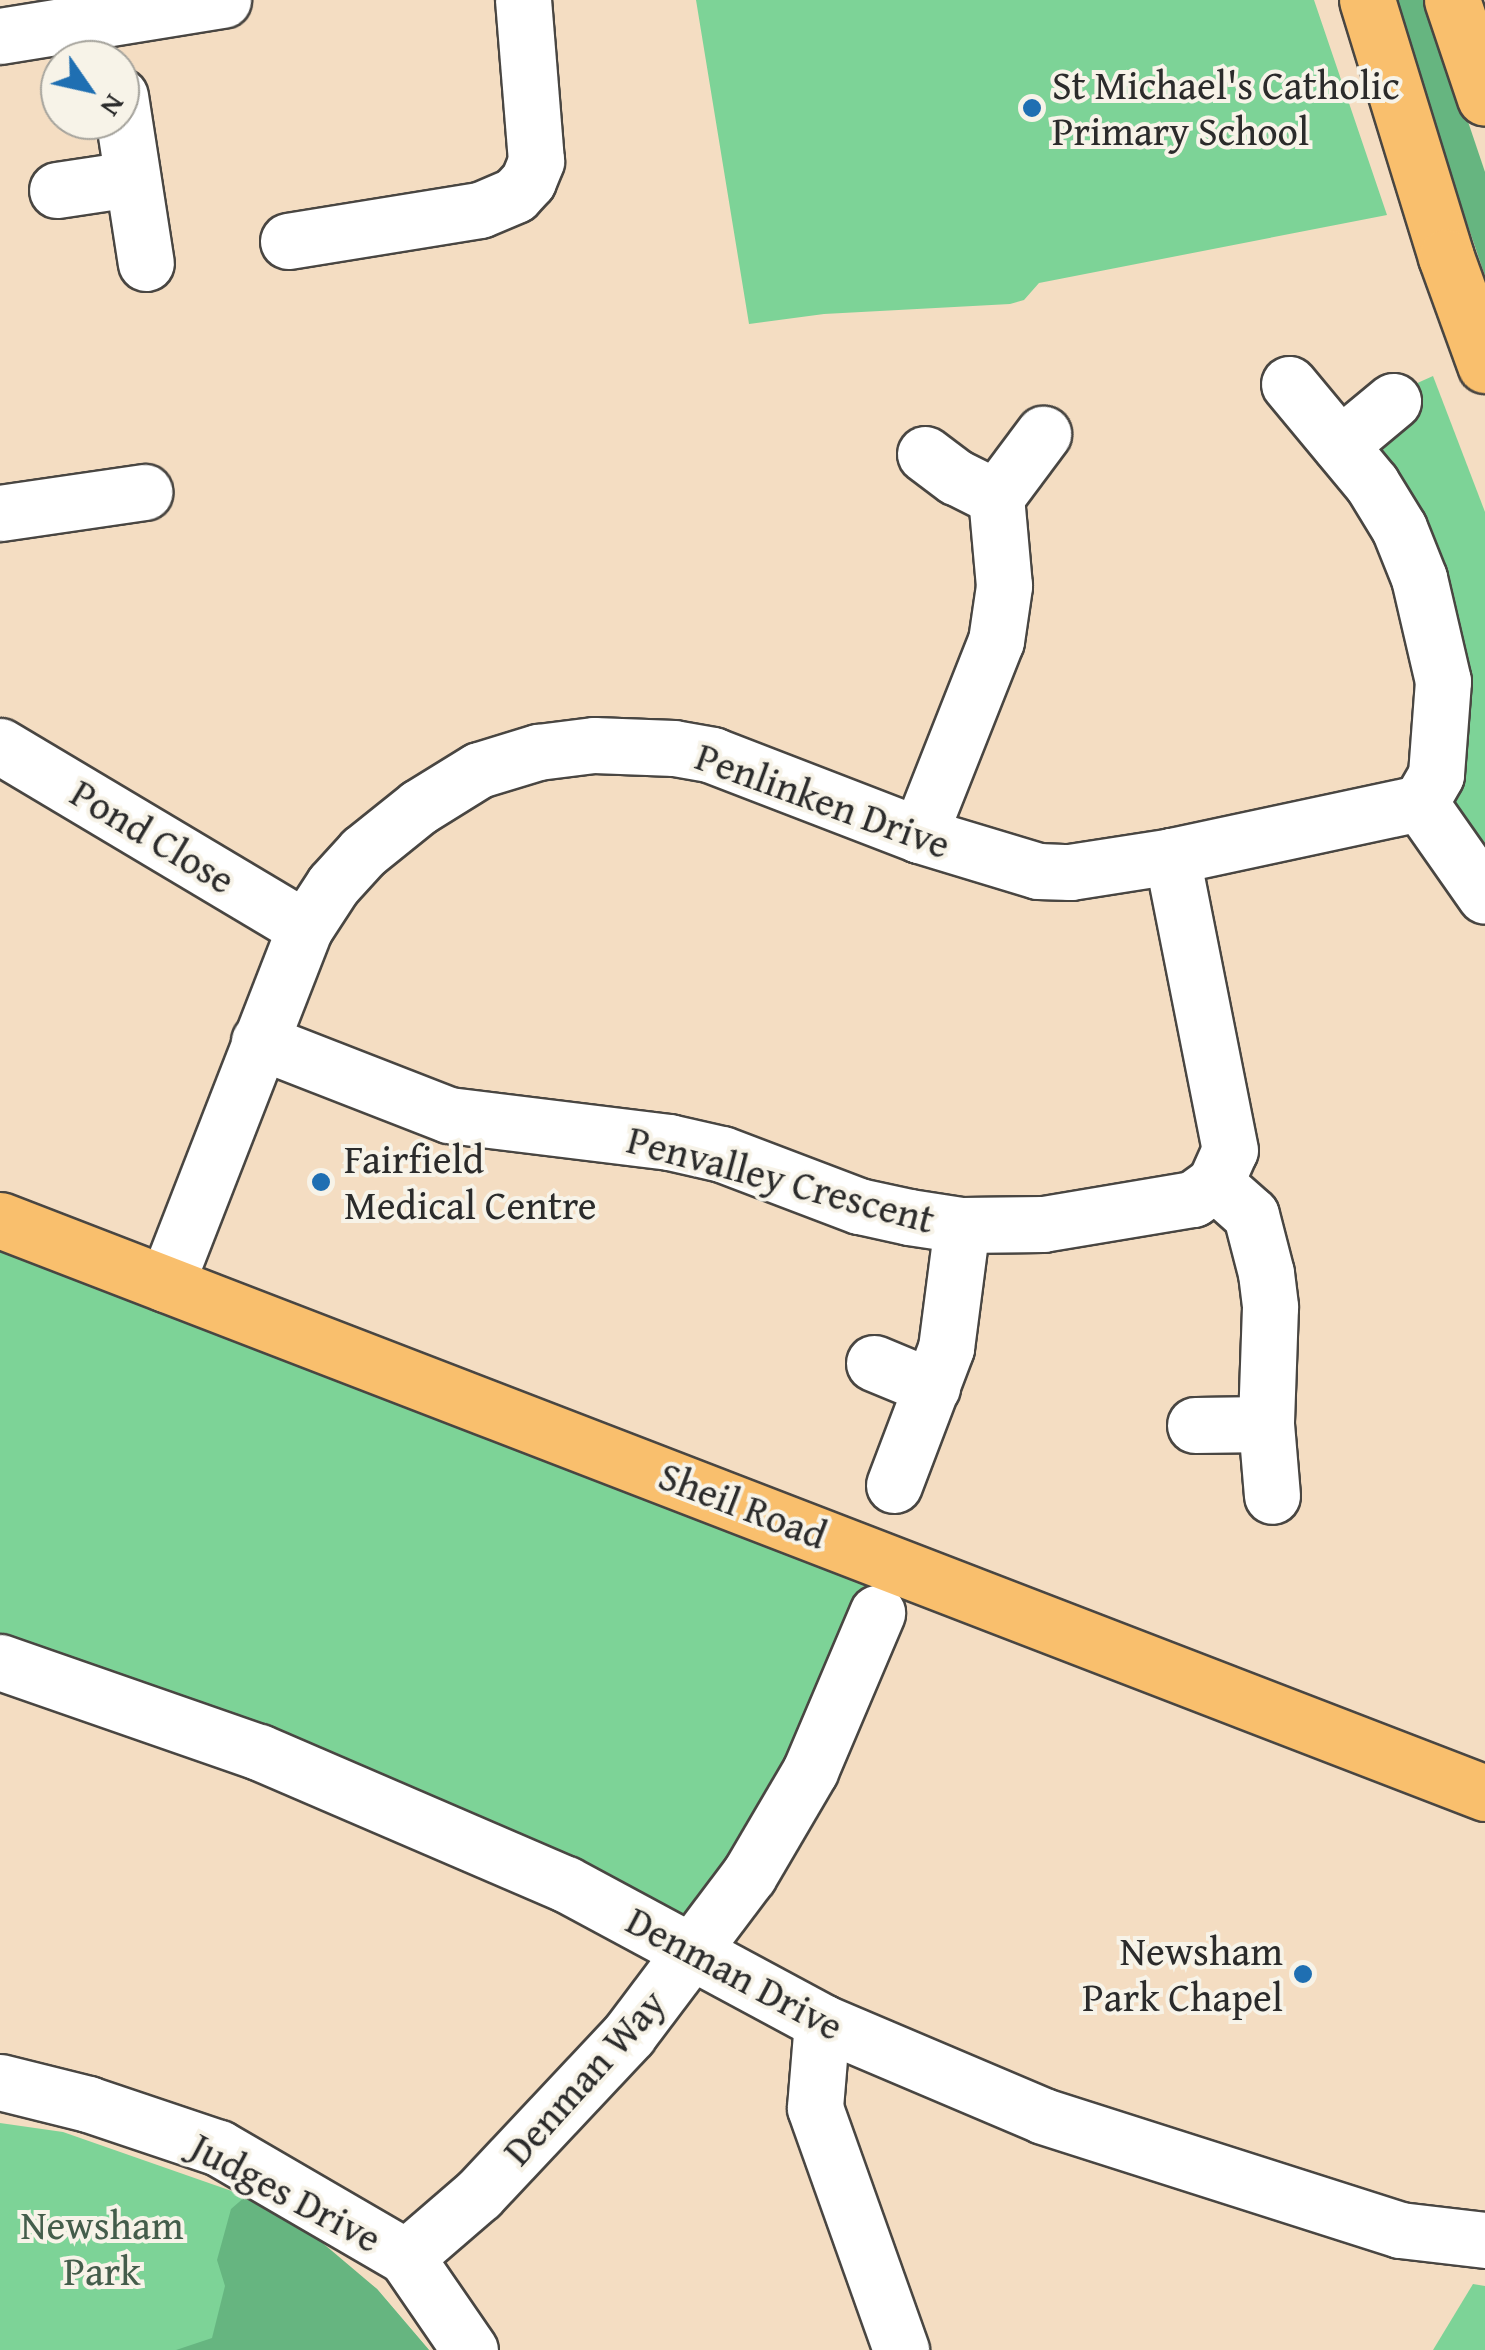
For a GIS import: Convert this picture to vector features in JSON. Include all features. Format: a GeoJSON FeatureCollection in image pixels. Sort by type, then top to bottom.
{"type":"FeatureCollection","features":[{"type":"Feature","properties":{"kind":"main road"},"geometry":{"type":"LineString","coordinates":[[1367,0],[1446,258],[1485,366]]}},
{"type":"Feature","properties":{"kind":"main road"},"geometry":{"type":"LineString","coordinates":[[1452,0],[1485,98]]}},
{"type":"Feature","properties":{"kind":"main road","name":"Sheil Road"},"geometry":{"type":"LineString","coordinates":[[0,1220],[1485,1793]]}},
{"type":"Feature","properties":{"kind":"street"},"geometry":{"type":"LineString","coordinates":[[312,221],[498,206],[528,181],[536,161],[524,0]]}},
{"type":"Feature","properties":{"kind":"street"},"geometry":{"type":"LineString","coordinates":[[0,36],[113,40],[213,1]]}},
{"type":"Feature","properties":{"kind":"street"},"geometry":{"type":"LineString","coordinates":[[125,140],[146,263]]}},
{"type":"Feature","properties":{"kind":"street"},"geometry":{"type":"LineString","coordinates":[[57,190],[130,178]]}},
{"type":"Feature","properties":{"kind":"street"},"geometry":{"type":"LineString","coordinates":[[1289,384],[1372,484],[1398,528],[1435,631],[1443,681],[1436,774],[1420,803],[1485,896]]}},
{"type":"Feature","properties":{"kind":"street"},"geometry":{"type":"LineString","coordinates":[[1340,446],[1393,401]]}},
{"type":"Feature","properties":{"kind":"street"},"geometry":{"type":"LineString","coordinates":[[919,835],[996,641],[1004,586],[996,497],[1043,434]]}},
{"type":"Feature","properties":{"kind":"street"},"geometry":{"type":"LineString","coordinates":[[925,454],[956,477],[996,497]]}},
{"type":"Feature","properties":{"kind":"street"},"geometry":{"type":"LineString","coordinates":[[0,513],[144,492]]}},
{"type":"Feature","properties":{"kind":"street","name":"Penlinken Drive"},"geometry":{"type":"LineString","coordinates":[[166,1284],[305,928],[362,852],[419,807],[479,770],[538,752],[594,745],[674,748],[712,755],[919,835],[1038,871],[1070,872],[1172,856],[1420,803]]}},
{"type":"Feature","properties":{"kind":"street","name":"Pond Close"},"geometry":{"type":"LineString","coordinates":[[0,746],[305,928]]}},
{"type":"Feature","properties":{"kind":"street"},"geometry":{"type":"LineString","coordinates":[[1172,856],[1230,1150],[1215,1183],[1251,1215],[1260,1242],[1270,1307],[1266,1424],[1272,1496]]}},
{"type":"Feature","properties":{"kind":"street","name":"Penvalley Crescent"},"geometry":{"type":"LineString","coordinates":[[258,1041],[449,1116],[669,1142],[722,1154],[859,1206],[962,1224],[1043,1224],[1082,1219],[1193,1199],[1215,1183]]}},
{"type":"Feature","properties":{"kind":"street"},"geometry":{"type":"LineString","coordinates":[[894,1484],[946,1348],[962,1224]]}},
{"type":"Feature","properties":{"kind":"street"},"geometry":{"type":"LineString","coordinates":[[874,1363],[932,1387]]}},
{"type":"Feature","properties":{"kind":"street"},"geometry":{"type":"LineString","coordinates":[[1195,1425],[1266,1424]]}},
{"type":"Feature","properties":{"kind":"street","name":"Denman Way"},"geometry":{"type":"LineString","coordinates":[[406,2257],[493,2179],[628,2034],[693,1952],[749,1875],[810,1770],[877,1613]]}},
{"type":"Feature","properties":{"kind":"street","name":"Denman Drive"},"geometry":{"type":"LineString","coordinates":[[0,1662],[259,1752],[566,1884],[822,2022],[1042,2116],[1400,2230],[1485,2240]]}},
{"type":"Feature","properties":{"kind":"street"},"geometry":{"type":"LineString","coordinates":[[822,2022],[815,2108],[901,2350]]}},
{"type":"Feature","properties":{"kind":"street","name":"Judges Drive"},"geometry":{"type":"LineString","coordinates":[[0,2082],[88,2104],[219,2148],[406,2257],[470,2350]]}},
{"type":"Feature","properties":{"kind":"green space","name":"St Michael's Catholic Primary School"},"geometry":{"type":"Polygon","coordinates":[[[696,0],[1314,0],[1387,215],[1039,283],[1024,300],[1010,304],[824,314],[749,324],[696,0]]]}},
{"type":"Feature","properties":{"kind":"green space"},"geometry":{"type":"Polygon","coordinates":[[[1391,0],[1427,0],[1485,172],[1485,276],[1391,0]]]}},
{"type":"Feature","properties":{"kind":"green space"},"geometry":{"type":"Polygon","coordinates":[[[1433,376],[1485,512],[1485,860],[1451,812],[1378,454],[1404,389],[1433,376]]]}},
{"type":"Feature","properties":{"kind":"green space"},"geometry":{"type":"Polygon","coordinates":[[[0,1220],[900,1565],[693,1952],[0,1662],[0,1220]]]}},
{"type":"Feature","properties":{"kind":"green space","name":"Newsham Park"},"geometry":{"type":"Polygon","coordinates":[[[0,2123],[63,2132],[246,2196],[377,2289],[429,2350],[0,2350],[0,2123]]]}},
{"type":"Feature","properties":{"kind":"green space"},"geometry":{"type":"Polygon","coordinates":[[[246,2196],[312,2234],[377,2289],[429,2350],[176,2350],[212,2338],[225,2286],[217,2260],[231,2209],[246,2196]]]}},
{"type":"Feature","properties":{"kind":"green space"},"geometry":{"type":"Polygon","coordinates":[[[1473,2284],[1485,2286],[1485,2350],[1433,2350],[1473,2284]]]}},
{"type":"Feature","properties":{"kind":"place","name":"St Michael's Catholic Primary School"},"geometry":{"type":"Point","coordinates":[1032,108]}},
{"type":"Feature","properties":{"kind":"place","name":"Fairfield Medical Centre"},"geometry":{"type":"Point","coordinates":[321,1182]}},
{"type":"Feature","properties":{"kind":"place","name":"Newsham Park Chapel"},"geometry":{"type":"Point","coordinates":[1303,1974]}}]}
